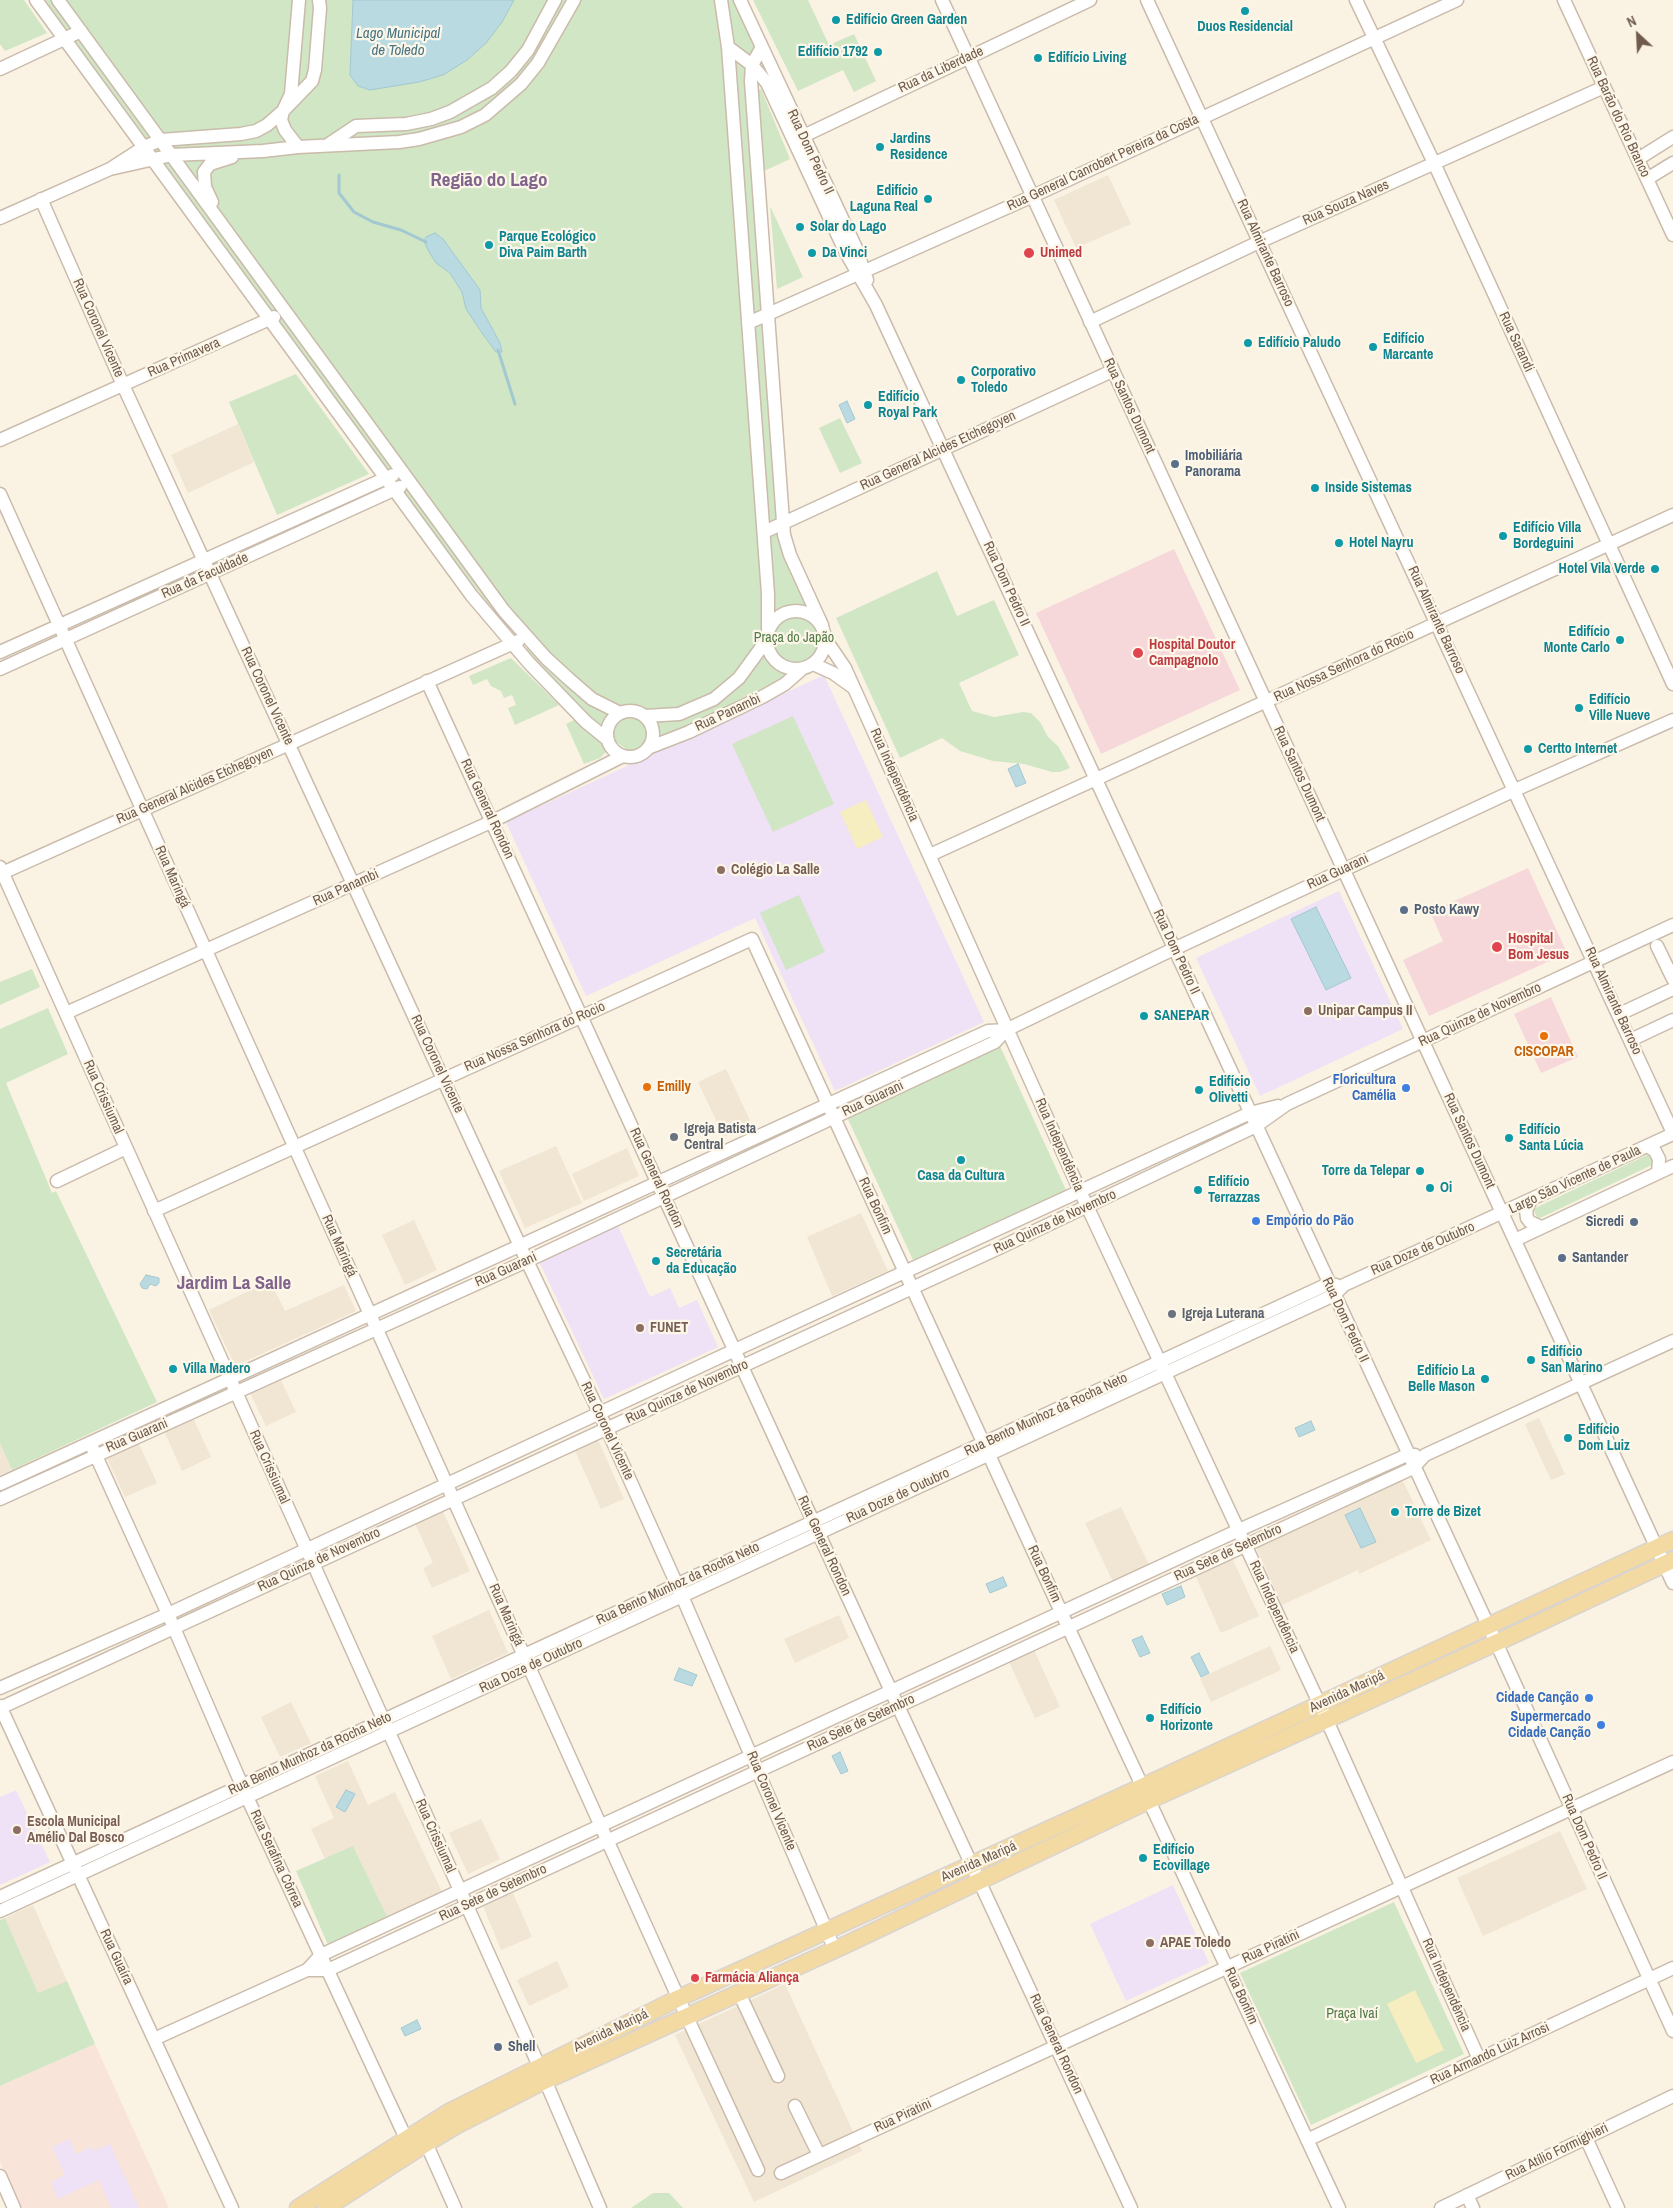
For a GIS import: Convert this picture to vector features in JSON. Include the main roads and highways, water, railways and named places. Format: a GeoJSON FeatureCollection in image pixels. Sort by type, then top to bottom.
{"type":"FeatureCollection","features":[{"type":"Feature","properties":{"kind":"main road","name":"Avenida Maripá"},"geometry":{"type":"LineString","coordinates":[[542,2074],[687,2017],[835,1950],[980,1881],[1290,1718],[1673,1540]]}},
{"type":"Feature","properties":{"kind":"main road"},"geometry":{"type":"LineString","coordinates":[[1634,1558],[1641,1561],[1644,1567],[1640,1574]]}},
{"type":"Feature","properties":{"kind":"main road","name":"Avenida Maripá"},"geometry":{"type":"LineString","coordinates":[[298,2208],[410,2144],[456,2126],[542,2074],[679,1998],[973,1864],[1295,1734],[1496,1643],[1668,1561]]}},
{"type":"Feature","properties":{"kind":"main road"},"geometry":{"type":"LineString","coordinates":[[1510,1616],[1507,1623],[1513,1635]]}},
{"type":"Feature","properties":{"kind":"main road"},"geometry":{"type":"LineString","coordinates":[[1338,1696],[1338,1704],[1344,1712]]}},
{"type":"Feature","properties":{"kind":"main road"},"geometry":{"type":"LineString","coordinates":[[1290,1718],[1295,1721],[1298,1728],[1295,1734]]}},
{"type":"Feature","properties":{"kind":"main road"},"geometry":{"type":"LineString","coordinates":[[828,1930],[825,1937],[827,1943],[835,1950]]}},
{"type":"Feature","properties":{"kind":"main road"},"geometry":{"type":"LineString","coordinates":[[679,1998],[676,2004],[679,2011],[687,2017]]}},
{"type":"Feature","properties":{"kind":"main road","name":"Avenida Maripá"},"geometry":{"type":"LineString","coordinates":[[326,2208],[410,2144]]}},
{"type":"Feature","properties":{"kind":"water","name":"Lago Municipal de Toledo"},"geometry":{"type":"Polygon","coordinates":[[[353,0],[514,0],[502,22],[486,43],[467,60],[443,75],[419,82],[370,90],[358,86],[350,75],[353,0]]]}},
{"type":"Feature","properties":{"kind":"water"},"geometry":{"type":"Polygon","coordinates":[[[435,233],[443,239],[480,290],[481,308],[500,343],[502,352],[496,352],[482,333],[466,309],[462,292],[450,273],[436,263],[428,250],[424,241],[426,237],[435,233]]]}},
{"type":"Feature","properties":{"kind":"water"},"geometry":{"type":"Polygon","coordinates":[[[847,401],[855,419],[847,423],[839,405],[847,401]]]}},
{"type":"Feature","properties":{"kind":"water"},"geometry":{"type":"Polygon","coordinates":[[[1018,764],[1026,783],[1016,787],[1008,769],[1018,764]]]}},
{"type":"Feature","properties":{"kind":"water"},"geometry":{"type":"Polygon","coordinates":[[[1316,907],[1351,978],[1326,990],[1291,919],[1316,907]]]}},
{"type":"Feature","properties":{"kind":"water"},"geometry":{"type":"Polygon","coordinates":[[[146,1275],[159,1278],[159,1283],[156,1286],[150,1284],[147,1289],[142,1288],[140,1284],[146,1275]]]}},
{"type":"Feature","properties":{"kind":"water"},"geometry":{"type":"Polygon","coordinates":[[[1311,1421],[1315,1430],[1299,1437],[1295,1428],[1311,1421]]]}},
{"type":"Feature","properties":{"kind":"water"},"geometry":{"type":"Polygon","coordinates":[[[1360,1508],[1376,1542],[1361,1548],[1345,1515],[1360,1508]]]}},
{"type":"Feature","properties":{"kind":"water"},"geometry":{"type":"Polygon","coordinates":[[[1003,1577],[1007,1586],[990,1593],[986,1584],[1003,1577]]]}},
{"type":"Feature","properties":{"kind":"water"},"geometry":{"type":"Polygon","coordinates":[[[1181,1586],[1185,1597],[1167,1605],[1162,1594],[1181,1586]]]}},
{"type":"Feature","properties":{"kind":"water"},"geometry":{"type":"Polygon","coordinates":[[[1142,1636],[1150,1653],[1140,1657],[1132,1640],[1142,1636]]]}},
{"type":"Feature","properties":{"kind":"water"},"geometry":{"type":"Polygon","coordinates":[[[1199,1653],[1209,1673],[1201,1677],[1191,1657],[1199,1653]]]}},
{"type":"Feature","properties":{"kind":"water"},"geometry":{"type":"Polygon","coordinates":[[[679,1668],[697,1675],[692,1686],[674,1680],[679,1668]]]}},
{"type":"Feature","properties":{"kind":"water"},"geometry":{"type":"Polygon","coordinates":[[[840,1752],[848,1771],[841,1774],[832,1756],[840,1752]]]}},
{"type":"Feature","properties":{"kind":"water"},"geometry":{"type":"Polygon","coordinates":[[[346,1790],[355,1794],[345,1812],[336,1807],[346,1790]]]}},
{"type":"Feature","properties":{"kind":"water"},"geometry":{"type":"Polygon","coordinates":[[[417,2020],[421,2029],[405,2036],[401,2028],[417,2020]]]}},
{"type":"Feature","properties":{"kind":"waterway"},"geometry":{"type":"LineString","coordinates":[[339,175],[339,193],[354,212],[373,222],[401,230],[426,242]]}},
{"type":"Feature","properties":{"kind":"waterway"},"geometry":{"type":"LineString","coordinates":[[498,350],[515,404]]}},
{"type":"Feature","properties":{"kind":"place","name":"Duos Residencial"},"geometry":{"type":"Point","coordinates":[1245,11]}},
{"type":"Feature","properties":{"kind":"place","name":"Edifício Green Garden"},"geometry":{"type":"Point","coordinates":[836,20]}},
{"type":"Feature","properties":{"kind":"place","name":"Edifício 1792"},"geometry":{"type":"Point","coordinates":[878,52]}},
{"type":"Feature","properties":{"kind":"place","name":"Edifício Living"},"geometry":{"type":"Point","coordinates":[1038,58]}},
{"type":"Feature","properties":{"kind":"place","name":"Jardins Residence"},"geometry":{"type":"Point","coordinates":[880,147]}},
{"type":"Feature","properties":{"kind":"place","name":"Edifício Laguna Real"},"geometry":{"type":"Point","coordinates":[928,199]}},
{"type":"Feature","properties":{"kind":"place","name":"Solar do Lago"},"geometry":{"type":"Point","coordinates":[800,227]}},
{"type":"Feature","properties":{"kind":"place","name":"Parque Ecológico Diva Paim Barth"},"geometry":{"type":"Point","coordinates":[489,245]}},
{"type":"Feature","properties":{"kind":"place","name":"Da Vinci"},"geometry":{"type":"Point","coordinates":[812,253]}},
{"type":"Feature","properties":{"kind":"place","name":"Unimed"},"geometry":{"type":"Point","coordinates":[1029,253]}},
{"type":"Feature","properties":{"kind":"place","name":"Edifício Paludo"},"geometry":{"type":"Point","coordinates":[1248,343]}},
{"type":"Feature","properties":{"kind":"place","name":"Edifício Marcante"},"geometry":{"type":"Point","coordinates":[1373,347]}},
{"type":"Feature","properties":{"kind":"place","name":"Corporativo Toledo"},"geometry":{"type":"Point","coordinates":[961,380]}},
{"type":"Feature","properties":{"kind":"place","name":"Edifício Royal Park"},"geometry":{"type":"Point","coordinates":[868,405]}},
{"type":"Feature","properties":{"kind":"place","name":"Imobiliária Panorama"},"geometry":{"type":"Point","coordinates":[1175,464]}},
{"type":"Feature","properties":{"kind":"place","name":"Inside Sistemas"},"geometry":{"type":"Point","coordinates":[1315,488]}},
{"type":"Feature","properties":{"kind":"place","name":"Edifício Villa Bordeguini"},"geometry":{"type":"Point","coordinates":[1503,536]}},
{"type":"Feature","properties":{"kind":"place","name":"Hotel Nayru"},"geometry":{"type":"Point","coordinates":[1339,543]}},
{"type":"Feature","properties":{"kind":"place","name":"Hotel Vila Verde"},"geometry":{"type":"Point","coordinates":[1655,569]}},
{"type":"Feature","properties":{"kind":"place","name":"Edifício Monte Carlo"},"geometry":{"type":"Point","coordinates":[1620,640]}},
{"type":"Feature","properties":{"kind":"place","name":"Hospital Doutor Campagnolo"},"geometry":{"type":"Point","coordinates":[1138,653]}},
{"type":"Feature","properties":{"kind":"place","name":"Edifício Ville Nueve"},"geometry":{"type":"Point","coordinates":[1579,708]}},
{"type":"Feature","properties":{"kind":"place","name":"Certto Internet"},"geometry":{"type":"Point","coordinates":[1528,749]}},
{"type":"Feature","properties":{"kind":"place","name":"Colégio La Salle"},"geometry":{"type":"Point","coordinates":[721,870]}},
{"type":"Feature","properties":{"kind":"place","name":"Posto Kawy"},"geometry":{"type":"Point","coordinates":[1404,910]}},
{"type":"Feature","properties":{"kind":"place","name":"Hospital Bom Jesus"},"geometry":{"type":"Point","coordinates":[1497,947]}},
{"type":"Feature","properties":{"kind":"place","name":"Unipar Campus II"},"geometry":{"type":"Point","coordinates":[1308,1011]}},
{"type":"Feature","properties":{"kind":"place","name":"SANEPAR"},"geometry":{"type":"Point","coordinates":[1144,1016]}},
{"type":"Feature","properties":{"kind":"place","name":"CISCOPAR"},"geometry":{"type":"Point","coordinates":[1544,1036]}},
{"type":"Feature","properties":{"kind":"place","name":"Emilly"},"geometry":{"type":"Point","coordinates":[647,1087]}},
{"type":"Feature","properties":{"kind":"place","name":"Floricultura Camélia"},"geometry":{"type":"Point","coordinates":[1406,1088]}},
{"type":"Feature","properties":{"kind":"place","name":"Edifício Olivetti"},"geometry":{"type":"Point","coordinates":[1199,1090]}},
{"type":"Feature","properties":{"kind":"place","name":"Igreja Batista Central"},"geometry":{"type":"Point","coordinates":[674,1137]}},
{"type":"Feature","properties":{"kind":"place","name":"Edifício Santa Lúcia"},"geometry":{"type":"Point","coordinates":[1509,1138]}},
{"type":"Feature","properties":{"kind":"place","name":"Casa da Cultura"},"geometry":{"type":"Point","coordinates":[961,1160]}},
{"type":"Feature","properties":{"kind":"place","name":"Torre da Telepar"},"geometry":{"type":"Point","coordinates":[1420,1171]}},
{"type":"Feature","properties":{"kind":"place","name":"Oi"},"geometry":{"type":"Point","coordinates":[1430,1188]}},
{"type":"Feature","properties":{"kind":"place","name":"Edifício Terrazzas"},"geometry":{"type":"Point","coordinates":[1198,1190]}},
{"type":"Feature","properties":{"kind":"place","name":"Empório do Pão"},"geometry":{"type":"Point","coordinates":[1256,1221]}},
{"type":"Feature","properties":{"kind":"place","name":"Sicredi"},"geometry":{"type":"Point","coordinates":[1634,1222]}},
{"type":"Feature","properties":{"kind":"place","name":"Santander"},"geometry":{"type":"Point","coordinates":[1562,1258]}},
{"type":"Feature","properties":{"kind":"place","name":"Secretária da Educação"},"geometry":{"type":"Point","coordinates":[656,1261]}},
{"type":"Feature","properties":{"kind":"place","name":"Igreja Luterana"},"geometry":{"type":"Point","coordinates":[1172,1314]}},
{"type":"Feature","properties":{"kind":"place","name":"FUNET"},"geometry":{"type":"Point","coordinates":[640,1328]}},
{"type":"Feature","properties":{"kind":"place","name":"Edifício San Marino"},"geometry":{"type":"Point","coordinates":[1531,1360]}},
{"type":"Feature","properties":{"kind":"place","name":"Villa Madero"},"geometry":{"type":"Point","coordinates":[173,1369]}},
{"type":"Feature","properties":{"kind":"place","name":"Edifício La Belle Mason"},"geometry":{"type":"Point","coordinates":[1485,1379]}},
{"type":"Feature","properties":{"kind":"place","name":"Edifício Dom Luiz"},"geometry":{"type":"Point","coordinates":[1568,1438]}},
{"type":"Feature","properties":{"kind":"place","name":"Torre de Bizet"},"geometry":{"type":"Point","coordinates":[1395,1512]}},
{"type":"Feature","properties":{"kind":"place","name":"Cidade Canção"},"geometry":{"type":"Point","coordinates":[1589,1698]}},
{"type":"Feature","properties":{"kind":"place","name":"Edifício Horizonte"},"geometry":{"type":"Point","coordinates":[1150,1718]}},
{"type":"Feature","properties":{"kind":"place","name":"Supermercado Cidade Canção"},"geometry":{"type":"Point","coordinates":[1601,1725]}},
{"type":"Feature","properties":{"kind":"place","name":"Escola Municipal Amélio Dal Bosco"},"geometry":{"type":"Point","coordinates":[17,1830]}},
{"type":"Feature","properties":{"kind":"place","name":"Edifício Ecovillage"},"geometry":{"type":"Point","coordinates":[1143,1858]}},
{"type":"Feature","properties":{"kind":"place","name":"APAE Toledo"},"geometry":{"type":"Point","coordinates":[1150,1943]}},
{"type":"Feature","properties":{"kind":"place","name":"Farmácia Aliança"},"geometry":{"type":"Point","coordinates":[695,1978]}},
{"type":"Feature","properties":{"kind":"place","name":"Shell"},"geometry":{"type":"Point","coordinates":[498,2047]}},
{"type":"Feature","properties":{"kind":"district","name":"Região do Lago"},"geometry":{"type":"Point","coordinates":[489,181]}},
{"type":"Feature","properties":{"kind":"district","name":"Jardim La Salle"},"geometry":{"type":"Point","coordinates":[234,1284]}},
{"type":"Feature","properties":{"kind":"park label","name":"Praça do Japão"},"geometry":{"type":"Point","coordinates":[794,638]}},
{"type":"Feature","properties":{"kind":"park label","name":"Praça Ivaí"},"geometry":{"type":"Point","coordinates":[1352,2014]}}]}
